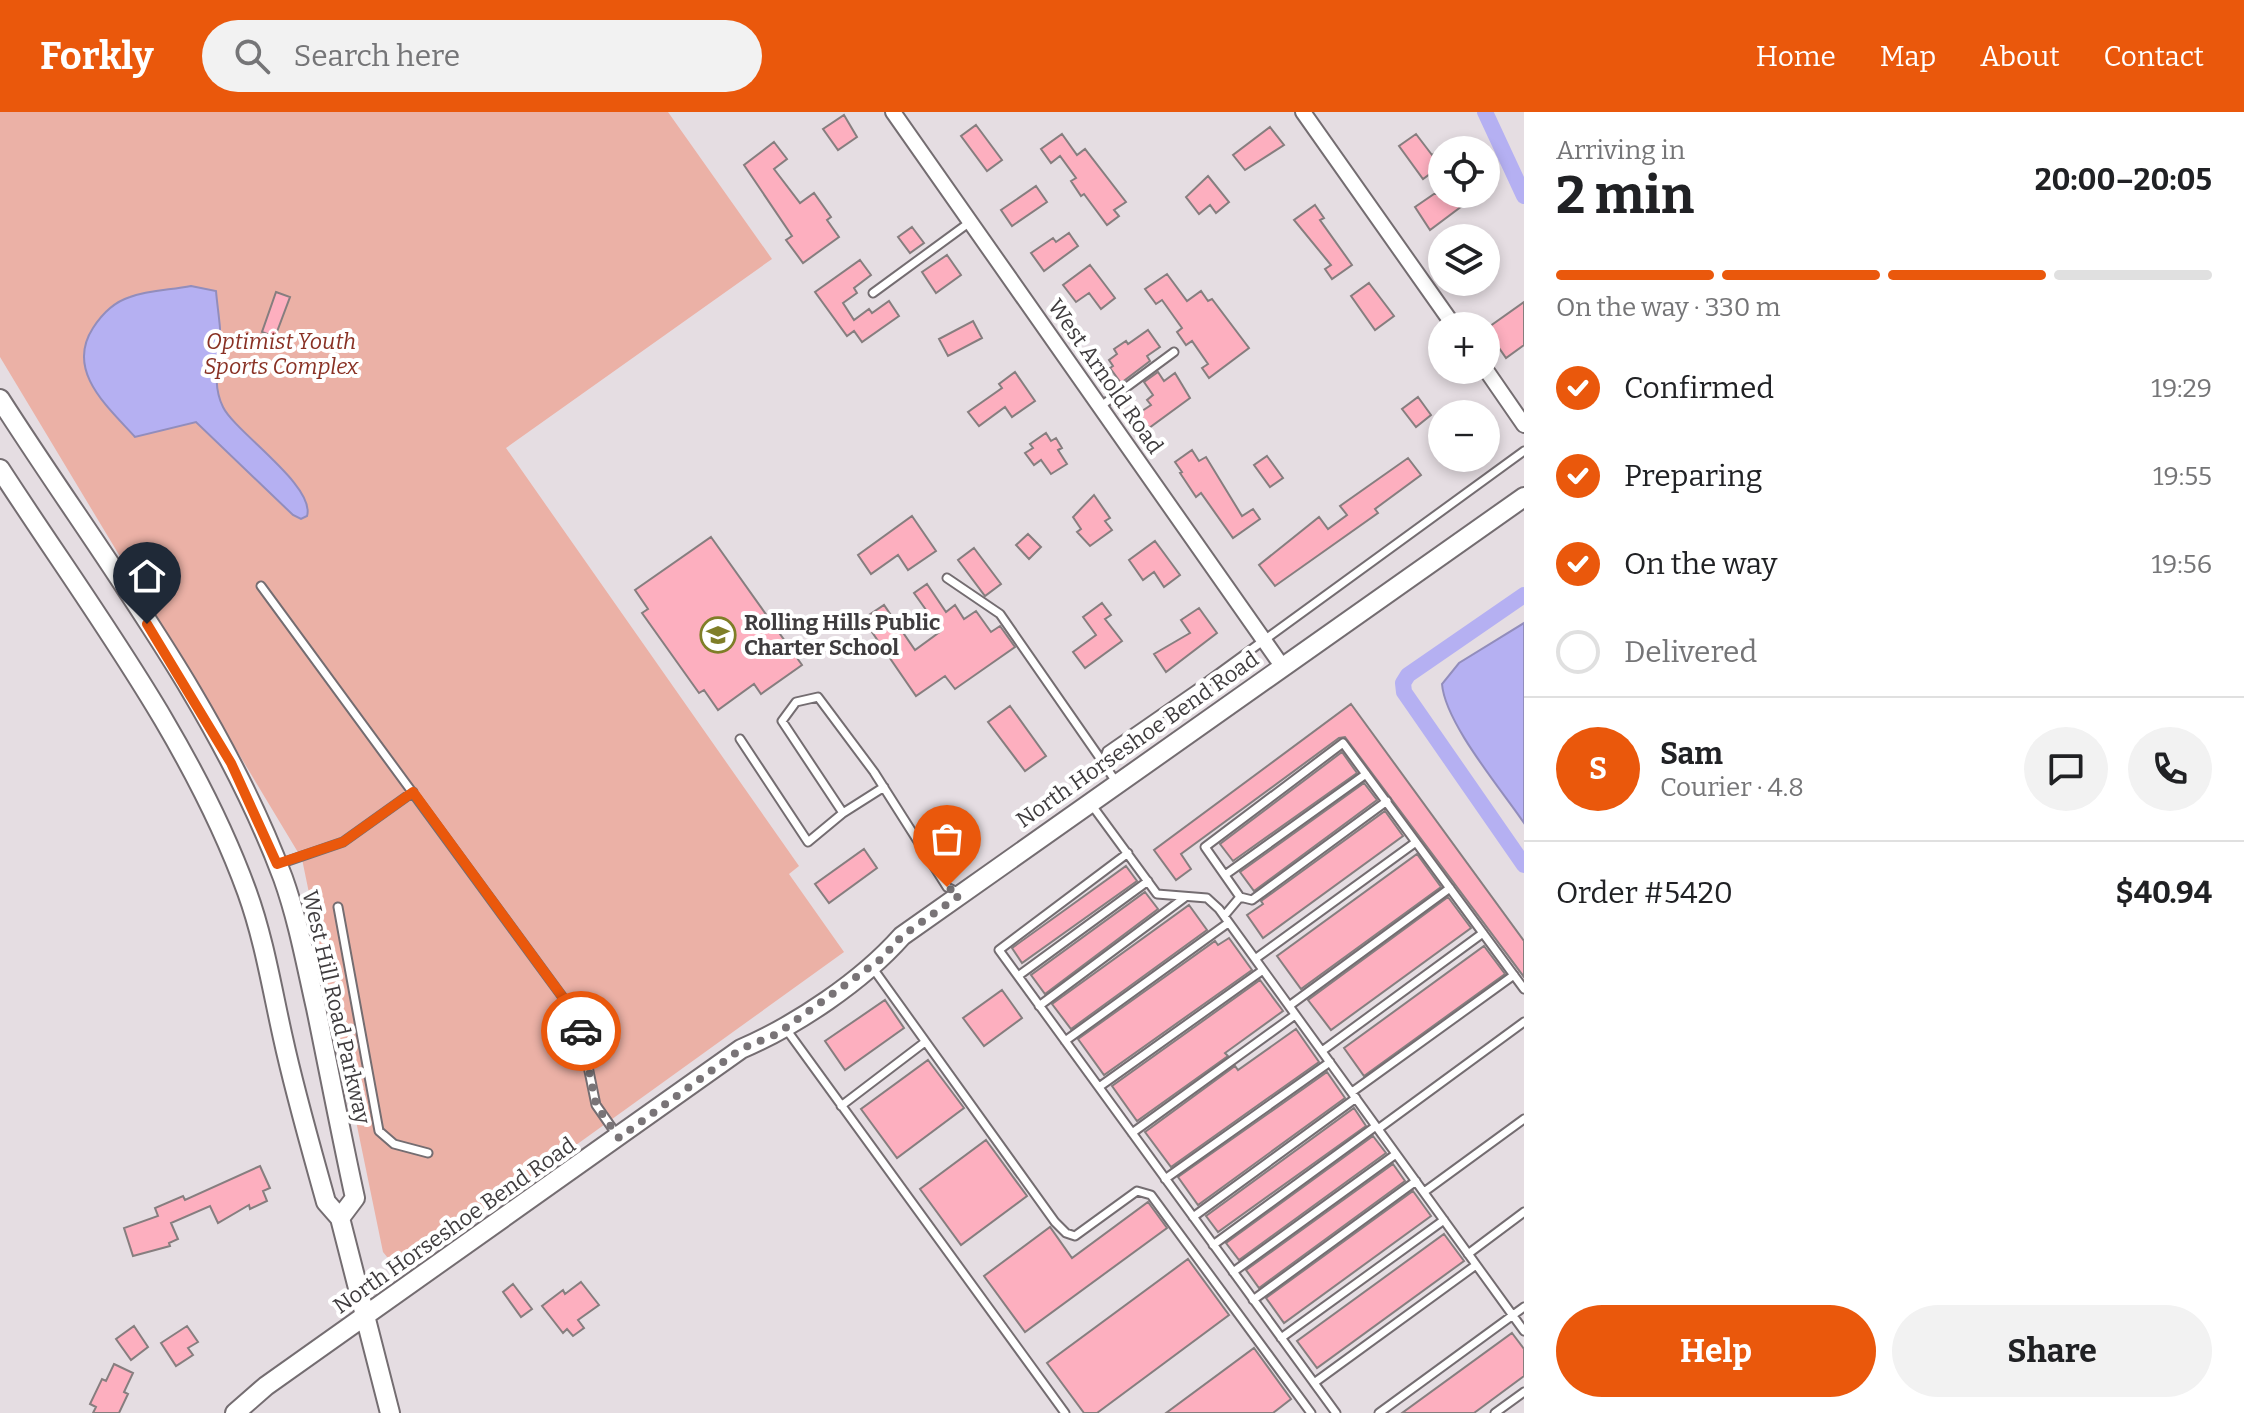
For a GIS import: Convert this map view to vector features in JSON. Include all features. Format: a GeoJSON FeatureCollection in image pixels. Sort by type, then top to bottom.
{"type":"FeatureCollection","features":[{"type":"Feature","properties":{"kind":"street","name":"West Arnold Road"},"geometry":{"type":"LineString","coordinates":[[893,112],[1282,666]]}},
{"type":"Feature","properties":{"kind":"street"},"geometry":{"type":"LineString","coordinates":[[1303,112],[1444,312]]}},
{"type":"Feature","properties":{"kind":"street"},"geometry":{"type":"LineString","coordinates":[[1496,384],[1524,425]]}},
{"type":"Feature","properties":{"kind":"street","name":"West Hill Road Parkway"},"geometry":{"type":"LineString","coordinates":[[0,399],[196,701],[231,763],[277,864],[303,942],[355,1198],[340,1218]]}},
{"type":"Feature","properties":{"kind":"street"},"geometry":{"type":"LineString","coordinates":[[0,469],[163,721],[226,841],[247,893],[265,951],[289,1064],[326,1202],[340,1218],[390,1413]]}},
{"type":"Feature","properties":{"kind":"street","name":"North Horseshoe Bend Road"},"geometry":{"type":"LineString","coordinates":[[235,1413],[266,1386],[741,1049],[785,1027],[871,966],[902,936],[1524,497]]}},
{"type":"Feature","properties":{"kind":"lane"},"geometry":{"type":"LineString","coordinates":[[873,293],[970,222]]}},
{"type":"Feature","properties":{"kind":"lane"},"geometry":{"type":"LineString","coordinates":[[1101,406],[1174,352]]}},
{"type":"Feature","properties":{"kind":"lane"},"geometry":{"type":"LineString","coordinates":[[1103,763],[1107,751],[1524,451]]}},
{"type":"Feature","properties":{"kind":"lane"},"geometry":{"type":"LineString","coordinates":[[947,578],[1000,614],[1117,783]]}},
{"type":"Feature","properties":{"kind":"lane"},"geometry":{"type":"LineString","coordinates":[[261,586],[578,1018],[596,1105],[619,1138]]}},
{"type":"Feature","properties":{"kind":"lane"},"geometry":{"type":"LineString","coordinates":[[843,813],[782,721],[796,702],[818,697],[884,787],[947,887],[960,895]]}},
{"type":"Feature","properties":{"kind":"lane"},"geometry":{"type":"LineString","coordinates":[[740,739],[808,842],[843,813],[884,787]]}},
{"type":"Feature","properties":{"kind":"lane"},"geometry":{"type":"LineString","coordinates":[[1387,801],[1252,900],[1240,897],[1205,847],[1343,743],[1387,801],[1524,989]]}},
{"type":"Feature","properties":{"kind":"lane"},"geometry":{"type":"LineString","coordinates":[[1225,875],[1366,774]]}},
{"type":"Feature","properties":{"kind":"lane"},"geometry":{"type":"LineString","coordinates":[[277,864],[343,842],[413,792]]}},
{"type":"Feature","properties":{"kind":"lane"},"geometry":{"type":"LineString","coordinates":[[1090,802],[1157,894],[1207,898],[1226,919],[1524,1331]]}},
{"type":"Feature","properties":{"kind":"lane"},"geometry":{"type":"LineString","coordinates":[[1255,959],[1416,842]]}},
{"type":"Feature","properties":{"kind":"lane"},"geometry":{"type":"LineString","coordinates":[[1128,853],[999,950],[1336,1413]]}},
{"type":"Feature","properties":{"kind":"lane"},"geometry":{"type":"LineString","coordinates":[[1018,976],[1148,881]]}},
{"type":"Feature","properties":{"kind":"lane"},"geometry":{"type":"LineString","coordinates":[[1289,1006],[1450,888]]}},
{"type":"Feature","properties":{"kind":"lane"},"geometry":{"type":"LineString","coordinates":[[1065,1041],[1226,919],[1240,897]]}},
{"type":"Feature","properties":{"kind":"lane"},"geometry":{"type":"LineString","coordinates":[[1039,1006],[1184,898]]}},
{"type":"Feature","properties":{"kind":"lane"},"geometry":{"type":"LineString","coordinates":[[338,907],[379,1131],[394,1144],[428,1153]]}},
{"type":"Feature","properties":{"kind":"lane"},"geometry":{"type":"LineString","coordinates":[[1322,1051],[1483,933]]}},
{"type":"Feature","properties":{"kind":"lane"},"geometry":{"type":"LineString","coordinates":[[871,966],[1066,1233],[1081,1233],[1137,1191],[1156,1199],[1311,1413]]}},
{"type":"Feature","properties":{"kind":"lane"},"geometry":{"type":"LineString","coordinates":[[1099,1087],[1263,970]]}},
{"type":"Feature","properties":{"kind":"lane"},"geometry":{"type":"LineString","coordinates":[[1193,1217],[1514,975]]}},
{"type":"Feature","properties":{"kind":"lane"},"geometry":{"type":"LineString","coordinates":[[1132,1133],[1295,1015]]}},
{"type":"Feature","properties":{"kind":"lane"},"geometry":{"type":"LineString","coordinates":[[1213,1245],[1524,1022]]}},
{"type":"Feature","properties":{"kind":"lane"},"geometry":{"type":"LineString","coordinates":[[785,1027],[1065,1413]]}},
{"type":"Feature","properties":{"kind":"lane"},"geometry":{"type":"LineString","coordinates":[[841,1106],[925,1042]]}},
{"type":"Feature","properties":{"kind":"lane"},"geometry":{"type":"LineString","coordinates":[[1165,1179],[1330,1062]]}},
{"type":"Feature","properties":{"kind":"lane"},"geometry":{"type":"LineString","coordinates":[[1424,1192],[1524,1119]]}},
{"type":"Feature","properties":{"kind":"lane"},"geometry":{"type":"LineString","coordinates":[[1233,1272],[1396,1154]]}},
{"type":"Feature","properties":{"kind":"lane"},"geometry":{"type":"LineString","coordinates":[[1253,1300],[1416,1181]]}},
{"type":"Feature","properties":{"kind":"lane"},"geometry":{"type":"LineString","coordinates":[[1468,1254],[1524,1212]]}},
{"type":"Feature","properties":{"kind":"lane"},"geometry":{"type":"LineString","coordinates":[[1281,1338],[1444,1220]]}},
{"type":"Feature","properties":{"kind":"lane"},"geometry":{"type":"LineString","coordinates":[[1314,1383],[1476,1265]]}},
{"type":"Feature","properties":{"kind":"lane"},"geometry":{"type":"LineString","coordinates":[[1379,1413],[1524,1307]]}},
{"type":"Feature","properties":{"kind":"lane"},"geometry":{"type":"LineString","coordinates":[[1495,1413],[1524,1392]]}},
{"type":"Feature","properties":{"kind":"green space","name":"Optimist Youth Sports Complex"},"geometry":{"type":"Polygon","coordinates":[[[0,112],[668,112],[772,259],[506,448],[799,866],[789,874],[844,952],[454,1233],[406,1263],[392,1263],[383,1252],[302,859],[0,357],[0,112]]]}},
{"type":"Feature","properties":{"kind":"shaded area"},"geometry":{"type":"Polygon","coordinates":[[[191,286],[216,291],[220,328],[217,387],[223,407],[299,490],[306,504],[307,516],[301,519],[293,515],[196,422],[135,437],[93,387],[84,359],[86,344],[104,313],[119,302],[137,295],[191,286]]]}},
{"type":"Feature","properties":{"kind":"shaded area"},"geometry":{"type":"Polygon","coordinates":[[[1524,623],[1524,823],[1463,736],[1445,700],[1442,684],[1459,663],[1524,623]]]}},
{"type":"Feature","properties":{"kind":"building"},"geometry":{"type":"Polygon","coordinates":[[[844,115],[857,137],[838,150],[823,129],[844,115]]]}},
{"type":"Feature","properties":{"kind":"building"},"geometry":{"type":"Polygon","coordinates":[[[976,125],[1002,160],[987,171],[961,136],[976,125]]]}},
{"type":"Feature","properties":{"kind":"building"},"geometry":{"type":"Polygon","coordinates":[[[1270,127],[1284,145],[1245,170],[1233,155],[1270,127]]]}},
{"type":"Feature","properties":{"kind":"building"},"geometry":{"type":"Polygon","coordinates":[[[1062,134],[1077,155],[1085,149],[1126,202],[1114,210],[1119,216],[1107,225],[1084,194],[1081,196],[1071,181],[1076,178],[1060,156],[1051,163],[1041,149],[1062,134]]]}},
{"type":"Feature","properties":{"kind":"building"},"geometry":{"type":"Polygon","coordinates":[[[1416,134],[1428,150],[1428,175],[1423,179],[1399,146],[1416,134]]]}},
{"type":"Feature","properties":{"kind":"building"},"geometry":{"type":"Polygon","coordinates":[[[774,142],[787,159],[774,169],[800,203],[814,193],[831,217],[827,220],[839,237],[803,263],[786,240],[792,236],[744,165],[774,142]]]}},
{"type":"Feature","properties":{"kind":"building"},"geometry":{"type":"Polygon","coordinates":[[[1208,176],[1229,202],[1216,213],[1210,205],[1199,214],[1186,197],[1208,176]]]}},
{"type":"Feature","properties":{"kind":"building"},"geometry":{"type":"Polygon","coordinates":[[[1036,186],[1047,202],[1012,226],[1001,210],[1036,186]]]}},
{"type":"Feature","properties":{"kind":"building"},"geometry":{"type":"Polygon","coordinates":[[[1428,198],[1428,208],[1459,208],[1438,224],[1428,224],[1428,227],[1415,207],[1428,198]]]}},
{"type":"Feature","properties":{"kind":"building"},"geometry":{"type":"Polygon","coordinates":[[[1315,205],[1324,218],[1320,220],[1352,265],[1332,279],[1325,269],[1331,265],[1294,220],[1315,205]]]}},
{"type":"Feature","properties":{"kind":"building"},"geometry":{"type":"Polygon","coordinates":[[[912,227],[924,243],[910,253],[898,237],[912,227]]]}},
{"type":"Feature","properties":{"kind":"building"},"geometry":{"type":"Polygon","coordinates":[[[1069,233],[1078,246],[1044,271],[1031,253],[1053,238],[1056,242],[1069,233]]]}},
{"type":"Feature","properties":{"kind":"building"},"geometry":{"type":"Polygon","coordinates":[[[947,255],[961,275],[936,293],[922,272],[947,255]]]}},
{"type":"Feature","properties":{"kind":"building"},"geometry":{"type":"Polygon","coordinates":[[[860,260],[871,275],[854,288],[857,293],[843,303],[854,320],[869,309],[872,313],[889,301],[899,316],[862,342],[854,331],[847,336],[815,292],[860,260]]]}},
{"type":"Feature","properties":{"kind":"building"},"geometry":{"type":"Polygon","coordinates":[[[1090,265],[1115,298],[1101,309],[1089,293],[1076,302],[1063,285],[1090,265]]]}},
{"type":"Feature","properties":{"kind":"building"},"geometry":{"type":"Polygon","coordinates":[[[1167,274],[1187,301],[1201,291],[1208,301],[1212,299],[1249,348],[1209,378],[1202,368],[1208,364],[1192,341],[1186,345],[1177,332],[1182,328],[1162,300],[1156,304],[1145,289],[1167,274]]]}},
{"type":"Feature","properties":{"kind":"building"},"geometry":{"type":"Polygon","coordinates":[[[1369,283],[1394,316],[1375,330],[1351,296],[1369,283]]]}},
{"type":"Feature","properties":{"kind":"building"},"geometry":{"type":"Polygon","coordinates":[[[276,292],[290,297],[275,337],[262,332],[276,292]]]}},
{"type":"Feature","properties":{"kind":"building"},"geometry":{"type":"Polygon","coordinates":[[[1524,302],[1524,345],[1506,358],[1500,349],[1500,319],[1524,302]]]}},
{"type":"Feature","properties":{"kind":"building"},"geometry":{"type":"Polygon","coordinates":[[[973,321],[982,338],[948,356],[939,339],[973,321]]]}},
{"type":"Feature","properties":{"kind":"building"},"geometry":{"type":"Polygon","coordinates":[[[1148,330],[1160,347],[1147,356],[1150,361],[1121,383],[1110,368],[1113,366],[1109,360],[1117,354],[1114,349],[1126,341],[1128,344],[1148,330]]]}},
{"type":"Feature","properties":{"kind":"building"},"geometry":{"type":"Polygon","coordinates":[[[1015,372],[1035,401],[1012,417],[1005,407],[979,426],[968,412],[1002,388],[999,384],[1015,372]]]}},
{"type":"Feature","properties":{"kind":"building"},"geometry":{"type":"Polygon","coordinates":[[[1158,372],[1164,381],[1175,373],[1190,398],[1149,428],[1139,413],[1151,405],[1147,400],[1153,395],[1144,382],[1158,372]]]}},
{"type":"Feature","properties":{"kind":"building"},"geometry":{"type":"Polygon","coordinates":[[[1418,397],[1428,411],[1428,417],[1416,427],[1402,409],[1418,397]]]}},
{"type":"Feature","properties":{"kind":"building"},"geometry":{"type":"Polygon","coordinates":[[[1046,433],[1051,441],[1056,438],[1062,448],[1058,450],[1067,464],[1051,474],[1041,460],[1034,465],[1025,453],[1033,448],[1030,444],[1046,433]]]}},
{"type":"Feature","properties":{"kind":"building"},"geometry":{"type":"Polygon","coordinates":[[[1192,450],[1199,461],[1206,457],[1242,516],[1253,509],[1260,519],[1233,538],[1201,493],[1196,497],[1180,473],[1175,462],[1192,450]]]}},
{"type":"Feature","properties":{"kind":"building"},"geometry":{"type":"Polygon","coordinates":[[[1267,456],[1283,478],[1270,487],[1254,465],[1267,456]]]}},
{"type":"Feature","properties":{"kind":"building"},"geometry":{"type":"Polygon","coordinates":[[[1408,458],[1421,475],[1375,509],[1378,513],[1275,586],[1259,565],[1319,517],[1328,529],[1347,515],[1340,506],[1408,458]]]}},
{"type":"Feature","properties":{"kind":"building"},"geometry":{"type":"Polygon","coordinates":[[[1094,495],[1110,518],[1105,521],[1112,530],[1090,546],[1077,532],[1081,529],[1073,517],[1094,495]]]}},
{"type":"Feature","properties":{"kind":"building"},"geometry":{"type":"Polygon","coordinates":[[[912,516],[936,551],[908,570],[898,555],[871,574],[858,555],[912,516]]]}},
{"type":"Feature","properties":{"kind":"building"},"geometry":{"type":"Polygon","coordinates":[[[1028,534],[1041,547],[1029,559],[1016,545],[1028,534]]]}},
{"type":"Feature","properties":{"kind":"building"},"geometry":{"type":"Polygon","coordinates":[[[711,537],[802,665],[761,694],[754,684],[718,710],[704,690],[699,693],[642,613],[648,609],[635,590],[711,537]]]}},
{"type":"Feature","properties":{"kind":"building"},"geometry":{"type":"Polygon","coordinates":[[[1155,541],[1180,575],[1164,587],[1154,572],[1143,580],[1129,560],[1155,541]]]}},
{"type":"Feature","properties":{"kind":"building"},"geometry":{"type":"Polygon","coordinates":[[[974,548],[1001,584],[985,596],[958,560],[974,548]]]}},
{"type":"Feature","properties":{"kind":"building"},"geometry":{"type":"Polygon","coordinates":[[[927,584],[946,612],[955,605],[964,619],[976,611],[991,632],[1000,626],[1015,647],[955,689],[945,676],[916,696],[863,619],[884,605],[915,650],[941,631],[914,593],[927,584]]]}},
{"type":"Feature","properties":{"kind":"building"},"geometry":{"type":"Polygon","coordinates":[[[1102,603],[1111,615],[1105,619],[1122,641],[1085,668],[1073,652],[1096,635],[1083,617],[1102,603]]]}},
{"type":"Feature","properties":{"kind":"building"},"geometry":{"type":"Polygon","coordinates":[[[1199,608],[1217,633],[1166,672],[1154,654],[1190,633],[1181,620],[1199,608]]]}},
{"type":"Feature","properties":{"kind":"building"},"geometry":{"type":"Polygon","coordinates":[[[1351,704],[1524,941],[1524,977],[1345,737],[1339,738],[1181,854],[1191,869],[1176,880],[1154,850],[1351,704]]]}},
{"type":"Feature","properties":{"kind":"building"},"geometry":{"type":"Polygon","coordinates":[[[1010,706],[1046,756],[1025,771],[988,722],[1010,706]]]}},
{"type":"Feature","properties":{"kind":"building"},"geometry":{"type":"Polygon","coordinates":[[[1342,752],[1357,773],[1233,861],[1220,844],[1342,752]]]}},
{"type":"Feature","properties":{"kind":"building"},"geometry":{"type":"Polygon","coordinates":[[[1364,783],[1377,800],[1254,891],[1240,872],[1364,783]]]}},
{"type":"Feature","properties":{"kind":"building"},"geometry":{"type":"Polygon","coordinates":[[[1385,811],[1403,836],[1263,938],[1247,915],[1263,904],[1261,901],[1385,811]]]}},
{"type":"Feature","properties":{"kind":"building"},"geometry":{"type":"Polygon","coordinates":[[[864,849],[877,868],[829,903],[815,884],[864,849]]]}},
{"type":"Feature","properties":{"kind":"building"},"geometry":{"type":"Polygon","coordinates":[[[1417,854],[1441,887],[1301,989],[1277,956],[1417,854]]]}},
{"type":"Feature","properties":{"kind":"building"},"geometry":{"type":"Polygon","coordinates":[[[1126,866],[1137,881],[1022,963],[1012,948],[1126,866]]]}},
{"type":"Feature","properties":{"kind":"building"},"geometry":{"type":"Polygon","coordinates":[[[1145,892],[1158,909],[1045,994],[1031,975],[1145,892]]]}},
{"type":"Feature","properties":{"kind":"building"},"geometry":{"type":"Polygon","coordinates":[[[1448,897],[1471,928],[1331,1030],[1308,1000],[1448,897]]]}},
{"type":"Feature","properties":{"kind":"building"},"geometry":{"type":"Polygon","coordinates":[[[1189,905],[1207,930],[1071,1029],[1052,1004],[1189,905]]]}},
{"type":"Feature","properties":{"kind":"building"},"geometry":{"type":"Polygon","coordinates":[[[1229,938],[1252,970],[1104,1075],[1078,1039],[1215,941],[1218,945],[1229,938]]]}},
{"type":"Feature","properties":{"kind":"building"},"geometry":{"type":"Polygon","coordinates":[[[1484,946],[1505,974],[1364,1076],[1344,1048],[1484,946]]]}},
{"type":"Feature","properties":{"kind":"building"},"geometry":{"type":"Polygon","coordinates":[[[1260,980],[1283,1011],[1225,1053],[1228,1056],[1137,1121],[1112,1086],[1260,980]]]}},
{"type":"Feature","properties":{"kind":"building"},"geometry":{"type":"Polygon","coordinates":[[[1002,990],[1022,1018],[984,1046],[963,1018],[1002,990]]]}},
{"type":"Feature","properties":{"kind":"building"},"geometry":{"type":"Polygon","coordinates":[[[885,1000],[904,1028],[845,1070],[825,1041],[885,1000]]]}},
{"type":"Feature","properties":{"kind":"building"},"geometry":{"type":"Polygon","coordinates":[[[1296,1029],[1319,1062],[1171,1167],[1145,1132],[1235,1066],[1238,1070],[1296,1029]]]}},
{"type":"Feature","properties":{"kind":"building"},"geometry":{"type":"Polygon","coordinates":[[[928,1060],[964,1108],[897,1158],[861,1109],[928,1060]]]}},
{"type":"Feature","properties":{"kind":"building"},"geometry":{"type":"Polygon","coordinates":[[[1327,1072],[1345,1098],[1198,1205],[1178,1177],[1327,1072]]]}},
{"type":"Feature","properties":{"kind":"building"},"geometry":{"type":"Polygon","coordinates":[[[1354,1108],[1366,1126],[1218,1232],[1206,1216],[1354,1108]]]}},
{"type":"Feature","properties":{"kind":"building"},"geometry":{"type":"Polygon","coordinates":[[[1373,1136],[1386,1153],[1239,1260],[1226,1243],[1373,1136]]]}},
{"type":"Feature","properties":{"kind":"building"},"geometry":{"type":"Polygon","coordinates":[[[986,1140],[1027,1196],[961,1245],[920,1189],[986,1140]]]}},
{"type":"Feature","properties":{"kind":"building"},"geometry":{"type":"Polygon","coordinates":[[[1393,1164],[1405,1181],[1259,1288],[1246,1270],[1393,1164]]]}},
{"type":"Feature","properties":{"kind":"building"},"geometry":{"type":"Polygon","coordinates":[[[260,1166],[270,1188],[263,1191],[267,1201],[250,1209],[249,1205],[218,1223],[210,1206],[171,1223],[178,1239],[169,1243],[170,1246],[133,1256],[124,1228],[158,1216],[155,1208],[183,1196],[185,1200],[260,1166]]]}},
{"type":"Feature","properties":{"kind":"building"},"geometry":{"type":"Polygon","coordinates":[[[1413,1191],[1431,1216],[1284,1323],[1266,1298],[1413,1191]]]}},
{"type":"Feature","properties":{"kind":"building"},"geometry":{"type":"Polygon","coordinates":[[[1148,1202],[1167,1228],[1025,1332],[984,1276],[1050,1227],[1072,1258],[1148,1202]]]}},
{"type":"Feature","properties":{"kind":"building"},"geometry":{"type":"Polygon","coordinates":[[[1444,1234],[1464,1261],[1317,1368],[1297,1341],[1444,1234]]]}},
{"type":"Feature","properties":{"kind":"building"},"geometry":{"type":"Polygon","coordinates":[[[1188,1259],[1229,1315],[1097,1413],[1084,1413],[1047,1363],[1188,1259]]]}},
{"type":"Feature","properties":{"kind":"building"},"geometry":{"type":"Polygon","coordinates":[[[581,1282],[599,1305],[578,1320],[584,1328],[573,1336],[567,1329],[563,1333],[542,1306],[563,1290],[565,1294],[581,1282]]]}},
{"type":"Feature","properties":{"kind":"building"},"geometry":{"type":"Polygon","coordinates":[[[513,1284],[532,1309],[521,1317],[503,1292],[513,1284]]]}},
{"type":"Feature","properties":{"kind":"building"},"geometry":{"type":"Polygon","coordinates":[[[134,1326],[148,1347],[131,1360],[116,1339],[134,1326]]]}},
{"type":"Feature","properties":{"kind":"building"},"geometry":{"type":"Polygon","coordinates":[[[187,1326],[198,1342],[188,1348],[193,1355],[176,1366],[161,1343],[187,1326]]]}},
{"type":"Feature","properties":{"kind":"building"},"geometry":{"type":"Polygon","coordinates":[[[1512,1333],[1524,1349],[1524,1376],[1474,1413],[1402,1413],[1512,1333]]]}},
{"type":"Feature","properties":{"kind":"building"},"geometry":{"type":"Polygon","coordinates":[[[1254,1348],[1291,1399],[1273,1413],[1166,1413],[1254,1348]]]}},
{"type":"Feature","properties":{"kind":"building"},"geometry":{"type":"Polygon","coordinates":[[[114,1364],[133,1373],[124,1392],[128,1394],[119,1413],[93,1413],[96,1407],[90,1404],[102,1379],[106,1381],[114,1364]]]}},
{"type":"Feature","properties":{"kind":"waterway"},"geometry":{"type":"LineString","coordinates":[[1485,112],[1524,196]]}},
{"type":"Feature","properties":{"kind":"waterway"},"geometry":{"type":"LineString","coordinates":[[1524,595],[1408,675],[1403,683],[1404,692],[1524,865]]}},
{"type":"Feature","properties":{"kind":"way so far"},"geometry":{"type":"LineString","coordinates":[[581,1031],[596,1105],[619,1138],[741,1049],[777,1034],[881,959],[902,936],[960,895],[947,887]]}},
{"type":"Feature","properties":{"kind":"place","name":"Rolling Hills Public Charter School"},"geometry":{"type":"Point","coordinates":[718,635]}},
{"type":"Feature","properties":{"kind":"route"},"geometry":{"type":"LineString","coordinates":[[147,624],[231,763],[277,864],[343,842],[413,792],[578,1018],[581,1031]]}}]}
